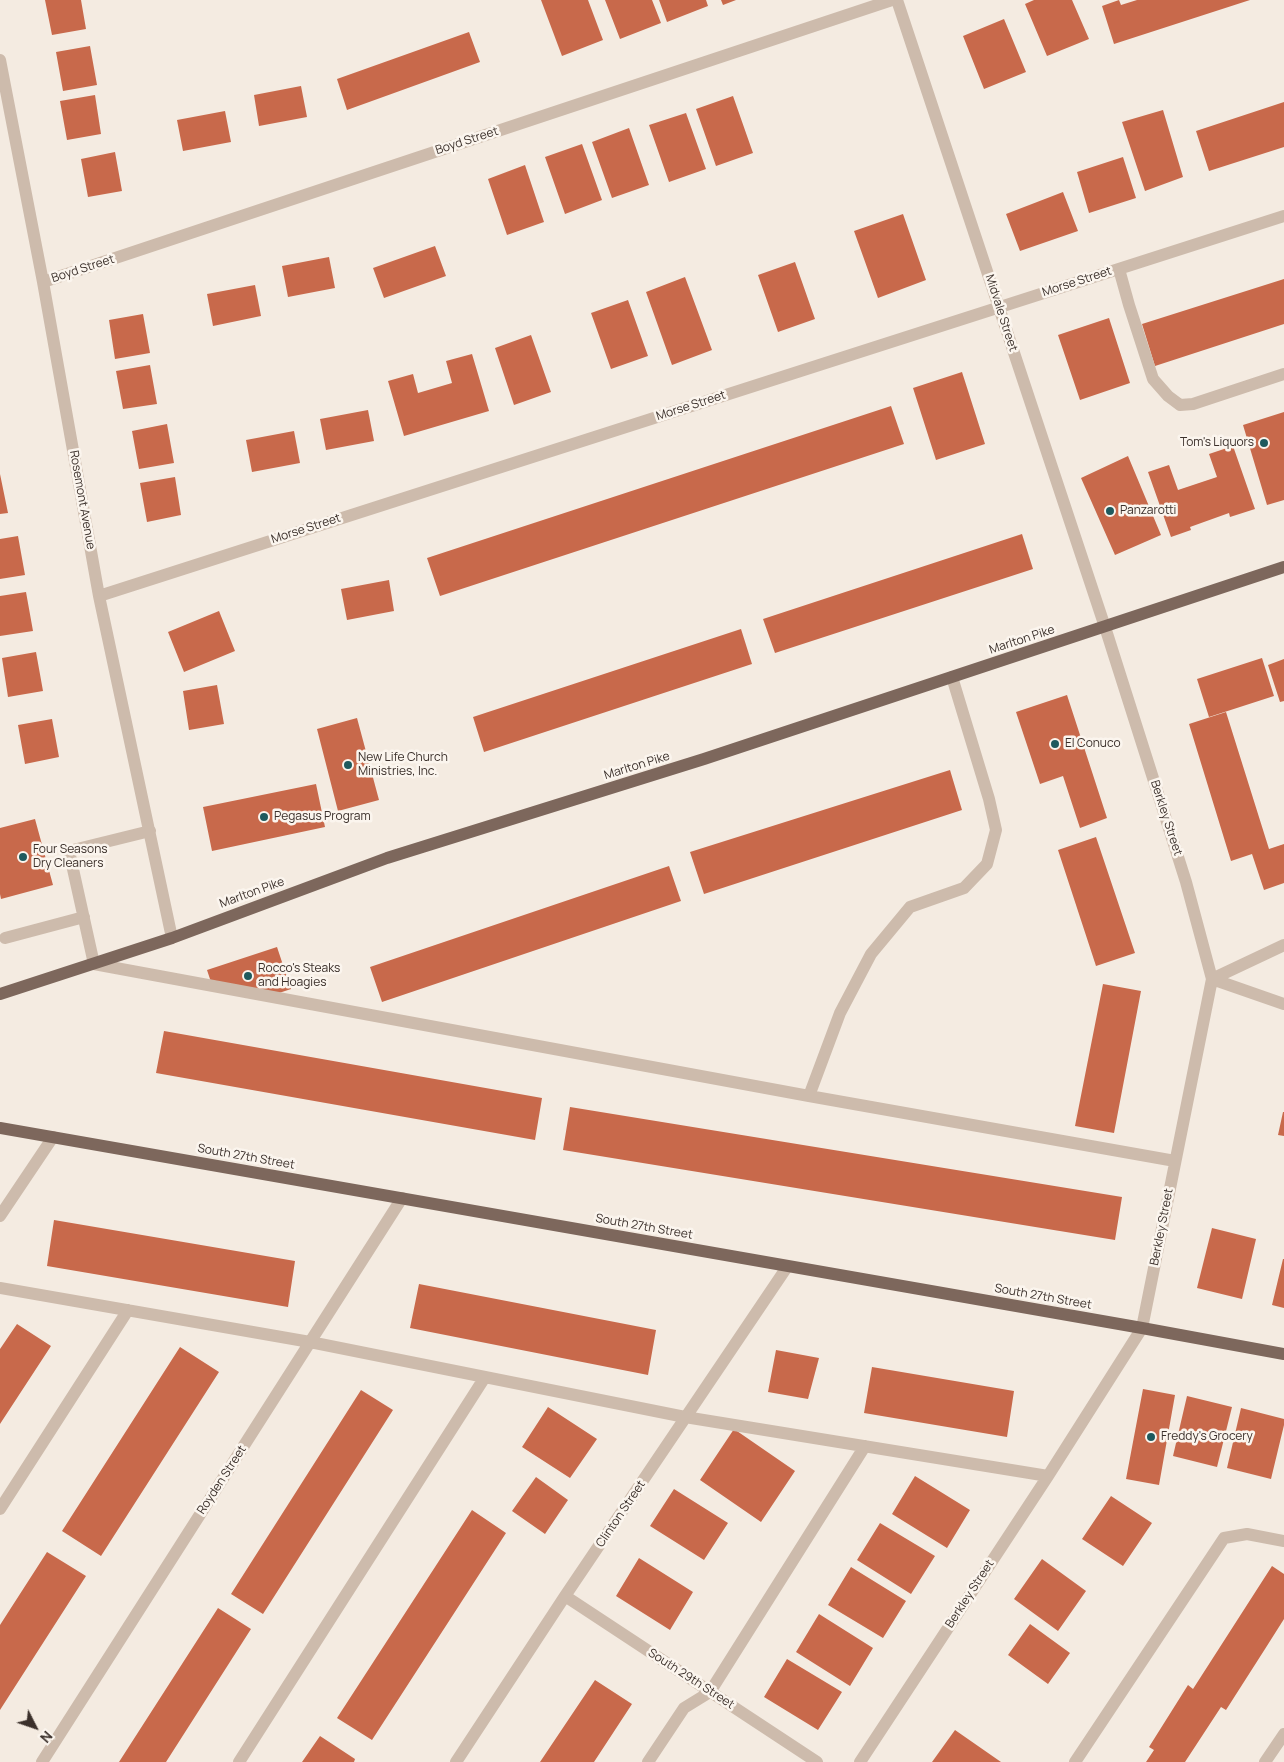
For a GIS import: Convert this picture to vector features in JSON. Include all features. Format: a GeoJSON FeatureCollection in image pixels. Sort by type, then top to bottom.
{"type":"FeatureCollection","features":[{"type":"Feature","properties":{"kind":"main road","name":"Marlton Pike"},"geometry":{"type":"LineString","coordinates":[[0,994],[172,938],[387,858],[695,762],[1284,567]]}},
{"type":"Feature","properties":{"kind":"main road","name":"South 27th Street"},"geometry":{"type":"LineString","coordinates":[[0,1128],[1284,1354]]}},
{"type":"Feature","properties":{"kind":"street","name":"Boyd Street"},"geometry":{"type":"LineString","coordinates":[[42,282],[892,0]]}},
{"type":"Feature","properties":{"kind":"street","name":"Midvale Street"},"geometry":{"type":"LineString","coordinates":[[897,0],[1105,626]]}},
{"type":"Feature","properties":{"kind":"street","name":"Rosemont Avenue"},"geometry":{"type":"LineString","coordinates":[[0,60],[99,596],[172,938]]}},
{"type":"Feature","properties":{"kind":"street","name":"Morse Street"},"geometry":{"type":"LineString","coordinates":[[99,596],[1284,216]]}},
{"type":"Feature","properties":{"kind":"street"},"geometry":{"type":"LineString","coordinates":[[1119,269],[1153,379],[1168,396],[1180,405],[1192,404],[1284,374]]}},
{"type":"Feature","properties":{"kind":"street","name":"Berkley Street"},"geometry":{"type":"LineString","coordinates":[[860,1762],[1048,1476],[1142,1328],[1212,979],[1186,882],[1105,626]]}},
{"type":"Feature","properties":{"kind":"street"},"geometry":{"type":"LineString","coordinates":[[809,1096],[840,1014],[871,954],[910,907],[964,888],[987,864],[996,830],[989,799],[952,677]]}},
{"type":"Feature","properties":{"kind":"street"},"geometry":{"type":"LineString","coordinates":[[150,831],[68,851],[94,964],[809,1096],[1175,1160]]}},
{"type":"Feature","properties":{"kind":"street"},"geometry":{"type":"LineString","coordinates":[[5,938],[84,917]]}},
{"type":"Feature","properties":{"kind":"street"},"geometry":{"type":"LineString","coordinates":[[1212,979],[1284,945]]}},
{"type":"Feature","properties":{"kind":"street"},"geometry":{"type":"LineString","coordinates":[[1212,979],[1284,1004]]}},
{"type":"Feature","properties":{"kind":"street"},"geometry":{"type":"LineString","coordinates":[[0,1216],[53,1137]]}},
{"type":"Feature","properties":{"kind":"street","name":"Royden Street"},"geometry":{"type":"LineString","coordinates":[[42,1762],[402,1198]]}},
{"type":"Feature","properties":{"kind":"street","name":"Clinton Street"},"geometry":{"type":"LineString","coordinates":[[456,1762],[565,1596],[787,1267]]}},
{"type":"Feature","properties":{"kind":"street"},"geometry":{"type":"LineString","coordinates":[[0,1288],[310,1342],[685,1417],[1048,1476]]}},
{"type":"Feature","properties":{"kind":"street"},"geometry":{"type":"LineString","coordinates":[[0,1509],[128,1310]]}},
{"type":"Feature","properties":{"kind":"street"},"geometry":{"type":"LineString","coordinates":[[239,1762],[486,1377]]}},
{"type":"Feature","properties":{"kind":"street"},"geometry":{"type":"LineString","coordinates":[[648,1762],[684,1708],[710,1692],[866,1446]]}},
{"type":"Feature","properties":{"kind":"street"},"geometry":{"type":"LineString","coordinates":[[1075,1762],[1224,1538],[1247,1534],[1284,1541]]}},
{"type":"Feature","properties":{"kind":"street","name":"South 29th Street"},"geometry":{"type":"LineString","coordinates":[[565,1596],[817,1762]]}},
{"type":"Feature","properties":{"kind":"street"},"geometry":{"type":"LineString","coordinates":[[1265,1762],[1284,1734]]}},
{"type":"Feature","properties":{"kind":"building"},"geometry":{"type":"Polygon","coordinates":[[[45,0],[81,0],[86,29],[52,35],[45,0]]]}},
{"type":"Feature","properties":{"kind":"building"},"geometry":{"type":"Polygon","coordinates":[[[541,0],[588,0],[603,40],[562,56],[541,0]]]}},
{"type":"Feature","properties":{"kind":"building"},"geometry":{"type":"Polygon","coordinates":[[[605,0],[652,0],[661,23],[620,39],[605,0]]]}},
{"type":"Feature","properties":{"kind":"building"},"geometry":{"type":"Polygon","coordinates":[[[659,0],[706,0],[708,6],[667,22],[659,0]]]}},
{"type":"Feature","properties":{"kind":"building"},"geometry":{"type":"Polygon","coordinates":[[[721,0],[736,0],[723,5],[721,0]]]}},
{"type":"Feature","properties":{"kind":"building"},"geometry":{"type":"Polygon","coordinates":[[[1034,0],[1072,0],[1089,39],[1047,56],[1025,4],[1034,0]]]}},
{"type":"Feature","properties":{"kind":"building"},"geometry":{"type":"Polygon","coordinates":[[[1119,0],[1121,5],[1137,0],[1250,0],[1114,44],[1102,6],[1119,0]]]}},
{"type":"Feature","properties":{"kind":"building"},"geometry":{"type":"Polygon","coordinates":[[[1004,19],[1026,72],[984,89],[963,36],[1004,19]]]}},
{"type":"Feature","properties":{"kind":"building"},"geometry":{"type":"Polygon","coordinates":[[[469,32],[480,62],[347,110],[337,79],[469,32]]]}},
{"type":"Feature","properties":{"kind":"building"},"geometry":{"type":"Polygon","coordinates":[[[90,46],[97,85],[63,91],[56,52],[90,46]]]}},
{"type":"Feature","properties":{"kind":"building"},"geometry":{"type":"Polygon","coordinates":[[[301,86],[307,117],[259,126],[254,95],[301,86]]]}},
{"type":"Feature","properties":{"kind":"building"},"geometry":{"type":"Polygon","coordinates":[[[95,95],[101,134],[67,140],[60,101],[95,95]]]}},
{"type":"Feature","properties":{"kind":"building"},"geometry":{"type":"Polygon","coordinates":[[[733,96],[753,153],[716,166],[696,109],[733,96]]]}},
{"type":"Feature","properties":{"kind":"building"},"geometry":{"type":"Polygon","coordinates":[[[1284,102],[1284,147],[1209,171],[1196,131],[1284,102]]]}},
{"type":"Feature","properties":{"kind":"building"},"geometry":{"type":"Polygon","coordinates":[[[1163,110],[1183,177],[1145,191],[1122,122],[1163,110]]]}},
{"type":"Feature","properties":{"kind":"building"},"geometry":{"type":"Polygon","coordinates":[[[225,111],[231,142],[183,151],[177,120],[225,111]]]}},
{"type":"Feature","properties":{"kind":"building"},"geometry":{"type":"Polygon","coordinates":[[[686,113],[706,169],[669,182],[649,125],[686,113]]]}},
{"type":"Feature","properties":{"kind":"building"},"geometry":{"type":"Polygon","coordinates":[[[629,128],[649,185],[612,198],[592,142],[629,128]]]}},
{"type":"Feature","properties":{"kind":"building"},"geometry":{"type":"Polygon","coordinates":[[[582,144],[602,200],[565,214],[545,157],[582,144]]]}},
{"type":"Feature","properties":{"kind":"building"},"geometry":{"type":"Polygon","coordinates":[[[115,152],[122,191],[88,197],[81,159],[115,152]]]}},
{"type":"Feature","properties":{"kind":"building"},"geometry":{"type":"Polygon","coordinates":[[[1123,157],[1136,198],[1089,213],[1077,172],[1123,157]]]}},
{"type":"Feature","properties":{"kind":"building"},"geometry":{"type":"Polygon","coordinates":[[[525,165],[544,222],[507,235],[488,179],[525,165]]]}},
{"type":"Feature","properties":{"kind":"building"},"geometry":{"type":"Polygon","coordinates":[[[1063,192],[1078,231],[1020,251],[1006,214],[1063,192]]]}},
{"type":"Feature","properties":{"kind":"building"},"geometry":{"type":"Polygon","coordinates":[[[903,214],[926,280],[878,298],[854,231],[903,214]]]}},
{"type":"Feature","properties":{"kind":"building"},"geometry":{"type":"Polygon","coordinates":[[[435,246],[446,276],[384,298],[373,268],[435,246]]]}},
{"type":"Feature","properties":{"kind":"building"},"geometry":{"type":"Polygon","coordinates":[[[329,257],[335,288],[288,297],[282,266],[329,257]]]}},
{"type":"Feature","properties":{"kind":"building"},"geometry":{"type":"Polygon","coordinates":[[[795,262],[815,319],[778,332],[758,275],[795,262]]]}},
{"type":"Feature","properties":{"kind":"building"},"geometry":{"type":"Polygon","coordinates":[[[685,277],[712,350],[672,365],[646,292],[685,277]]]}},
{"type":"Feature","properties":{"kind":"building"},"geometry":{"type":"Polygon","coordinates":[[[1284,279],[1284,324],[1155,366],[1142,324],[1284,279]]]}},
{"type":"Feature","properties":{"kind":"building"},"geometry":{"type":"Polygon","coordinates":[[[255,285],[261,316],[213,326],[207,294],[255,285]]]}},
{"type":"Feature","properties":{"kind":"building"},"geometry":{"type":"Polygon","coordinates":[[[628,300],[648,356],[611,369],[591,313],[628,300]]]}},
{"type":"Feature","properties":{"kind":"building"},"geometry":{"type":"Polygon","coordinates":[[[143,314],[150,353],[115,359],[109,320],[143,314]]]}},
{"type":"Feature","properties":{"kind":"building"},"geometry":{"type":"Polygon","coordinates":[[[1109,318],[1130,383],[1080,400],[1058,335],[1109,318]]]}},
{"type":"Feature","properties":{"kind":"building"},"geometry":{"type":"Polygon","coordinates":[[[531,335],[551,392],[514,405],[495,348],[531,335]]]}},
{"type":"Feature","properties":{"kind":"building"},"geometry":{"type":"Polygon","coordinates":[[[472,354],[489,411],[404,436],[388,381],[413,374],[418,393],[452,383],[446,361],[472,354]]]}},
{"type":"Feature","properties":{"kind":"building"},"geometry":{"type":"Polygon","coordinates":[[[150,365],[157,404],[123,409],[116,371],[150,365]]]}},
{"type":"Feature","properties":{"kind":"building"},"geometry":{"type":"Polygon","coordinates":[[[962,372],[985,444],[936,460],[913,388],[962,372]]]}},
{"type":"Feature","properties":{"kind":"building"},"geometry":{"type":"Polygon","coordinates":[[[891,406],[904,444],[440,596],[427,558],[891,406]]]}},
{"type":"Feature","properties":{"kind":"building"},"geometry":{"type":"Polygon","coordinates":[[[368,410],[374,441],[326,450],[320,419],[368,410]]]}},
{"type":"Feature","properties":{"kind":"building","name":"Tom's Liquors"},"geometry":{"type":"Polygon","coordinates":[[[1284,412],[1284,500],[1267,505],[1243,425],[1284,412]]]}},
{"type":"Feature","properties":{"kind":"building"},"geometry":{"type":"Polygon","coordinates":[[[167,424],[174,463],[139,469],[132,431],[167,424]]]}},
{"type":"Feature","properties":{"kind":"building"},"geometry":{"type":"Polygon","coordinates":[[[294,431],[300,463],[252,472],[246,440],[294,431]]]}},
{"type":"Feature","properties":{"kind":"building"},"geometry":{"type":"Polygon","coordinates":[[[1233,446],[1255,509],[1230,517],[1229,513],[1190,527],[1191,530],[1171,537],[1148,472],[1169,465],[1178,490],[1217,477],[1209,454],[1233,446]]]}},
{"type":"Feature","properties":{"kind":"building"},"geometry":{"type":"Polygon","coordinates":[[[1128,456],[1161,535],[1115,555],[1081,478],[1128,456]]]}},
{"type":"Feature","properties":{"kind":"building"},"geometry":{"type":"Polygon","coordinates":[[[0,474],[8,513],[0,514],[0,474]]]}},
{"type":"Feature","properties":{"kind":"building"},"geometry":{"type":"Polygon","coordinates":[[[175,477],[181,515],[147,522],[140,483],[175,477]]]}},
{"type":"Feature","properties":{"kind":"building"},"geometry":{"type":"Polygon","coordinates":[[[1022,534],[1033,569],[775,653],[763,619],[1022,534]]]}},
{"type":"Feature","properties":{"kind":"building"},"geometry":{"type":"Polygon","coordinates":[[[18,536],[25,575],[0,579],[0,539],[18,536]]]}},
{"type":"Feature","properties":{"kind":"building"},"geometry":{"type":"Polygon","coordinates":[[[389,580],[394,611],[347,620],[341,589],[389,580]]]}},
{"type":"Feature","properties":{"kind":"building"},"geometry":{"type":"Polygon","coordinates":[[[26,592],[33,631],[0,636],[0,596],[26,592]]]}},
{"type":"Feature","properties":{"kind":"building"},"geometry":{"type":"Polygon","coordinates":[[[219,611],[235,651],[184,672],[168,632],[219,611]]]}},
{"type":"Feature","properties":{"kind":"building"},"geometry":{"type":"Polygon","coordinates":[[[741,629],[752,664],[484,752],[473,717],[741,629]]]}},
{"type":"Feature","properties":{"kind":"building"},"geometry":{"type":"Polygon","coordinates":[[[36,652],[43,691],[8,697],[2,658],[36,652]]]}},
{"type":"Feature","properties":{"kind":"building"},"geometry":{"type":"Polygon","coordinates":[[[1262,658],[1274,696],[1209,717],[1197,679],[1262,658]]]}},
{"type":"Feature","properties":{"kind":"building"},"geometry":{"type":"Polygon","coordinates":[[[1284,659],[1284,701],[1280,702],[1268,665],[1284,659]]]}},
{"type":"Feature","properties":{"kind":"building"},"geometry":{"type":"Polygon","coordinates":[[[217,685],[224,724],[189,730],[183,691],[217,685]]]}},
{"type":"Feature","properties":{"kind":"building","name":"El Conuco"},"geometry":{"type":"Polygon","coordinates":[[[1067,695],[1107,818],[1080,828],[1063,776],[1040,784],[1016,712],[1067,695]]]}},
{"type":"Feature","properties":{"kind":"building"},"geometry":{"type":"Polygon","coordinates":[[[1226,712],[1269,849],[1284,844],[1284,883],[1264,890],[1252,854],[1231,861],[1189,724],[1226,712]]]}},
{"type":"Feature","properties":{"kind":"building","name":"New Life Church Ministries, Inc."},"geometry":{"type":"Polygon","coordinates":[[[357,718],[379,800],[338,811],[317,729],[357,718]]]}},
{"type":"Feature","properties":{"kind":"building"},"geometry":{"type":"Polygon","coordinates":[[[52,719],[59,757],[25,764],[18,725],[52,719]]]}},
{"type":"Feature","properties":{"kind":"building"},"geometry":{"type":"Polygon","coordinates":[[[950,770],[962,810],[704,894],[690,852],[950,770]]]}},
{"type":"Feature","properties":{"kind":"building","name":"Pegasus Program"},"geometry":{"type":"Polygon","coordinates":[[[316,784],[325,827],[212,851],[203,807],[316,784]]]}},
{"type":"Feature","properties":{"kind":"building","name":"Four Seasons Dry Cleaners"},"geometry":{"type":"Polygon","coordinates":[[[35,819],[53,885],[1,899],[0,828],[35,819]]]}},
{"type":"Feature","properties":{"kind":"building"},"geometry":{"type":"Polygon","coordinates":[[[1096,837],[1135,953],[1096,966],[1058,850],[1096,837]]]}},
{"type":"Feature","properties":{"kind":"building"},"geometry":{"type":"Polygon","coordinates":[[[669,866],[681,901],[382,1002],[370,967],[669,866]]]}},
{"type":"Feature","properties":{"kind":"building","name":"Rocco's Steaks and Hoagies"},"geometry":{"type":"Polygon","coordinates":[[[277,947],[291,989],[276,994],[211,982],[207,970],[277,947]]]}},
{"type":"Feature","properties":{"kind":"building"},"geometry":{"type":"Polygon","coordinates":[[[1103,984],[1141,991],[1114,1133],[1075,1126],[1103,984]]]}},
{"type":"Feature","properties":{"kind":"building"},"geometry":{"type":"Polygon","coordinates":[[[164,1031],[542,1098],[535,1140],[156,1073],[164,1031]]]}},
{"type":"Feature","properties":{"kind":"building"},"geometry":{"type":"Polygon","coordinates":[[[570,1107],[1122,1197],[1115,1240],[563,1150],[570,1107]]]}},
{"type":"Feature","properties":{"kind":"building"},"geometry":{"type":"Polygon","coordinates":[[[1284,1112],[1284,1136],[1278,1135],[1284,1112]]]}},
{"type":"Feature","properties":{"kind":"building"},"geometry":{"type":"Polygon","coordinates":[[[54,1220],[295,1261],[288,1307],[47,1266],[54,1220]]]}},
{"type":"Feature","properties":{"kind":"building"},"geometry":{"type":"Polygon","coordinates":[[[1212,1228],[1256,1239],[1242,1299],[1197,1288],[1212,1228]]]}},
{"type":"Feature","properties":{"kind":"building"},"geometry":{"type":"Polygon","coordinates":[[[1284,1259],[1284,1308],[1272,1305],[1284,1259]]]}},
{"type":"Feature","properties":{"kind":"building"},"geometry":{"type":"Polygon","coordinates":[[[419,1284],[656,1330],[648,1375],[410,1328],[419,1284]]]}},
{"type":"Feature","properties":{"kind":"building"},"geometry":{"type":"Polygon","coordinates":[[[17,1324],[51,1346],[0,1424],[0,1349],[17,1324]]]}},
{"type":"Feature","properties":{"kind":"building"},"geometry":{"type":"Polygon","coordinates":[[[180,1347],[219,1372],[101,1556],[62,1531],[180,1347]]]}},
{"type":"Feature","properties":{"kind":"building"},"geometry":{"type":"Polygon","coordinates":[[[776,1350],[819,1358],[808,1399],[768,1392],[776,1350]]]}},
{"type":"Feature","properties":{"kind":"building"},"geometry":{"type":"Polygon","coordinates":[[[872,1367],[1014,1391],[1007,1437],[864,1413],[872,1367]]]}},
{"type":"Feature","properties":{"kind":"building","name":"Freddy's Grocery"},"geometry":{"type":"Polygon","coordinates":[[[1143,1389],[1175,1395],[1159,1485],[1126,1479],[1143,1389]]]}},
{"type":"Feature","properties":{"kind":"building"},"geometry":{"type":"Polygon","coordinates":[[[361,1390],[393,1410],[263,1614],[231,1594],[361,1390]]]}},
{"type":"Feature","properties":{"kind":"building"},"geometry":{"type":"Polygon","coordinates":[[[1187,1396],[1232,1407],[1217,1467],[1173,1456],[1187,1396]]]}},
{"type":"Feature","properties":{"kind":"building"},"geometry":{"type":"Polygon","coordinates":[[[548,1407],[597,1439],[570,1478],[522,1447],[548,1407]]]}},
{"type":"Feature","properties":{"kind":"building"},"geometry":{"type":"Polygon","coordinates":[[[1241,1408],[1284,1419],[1271,1479],[1227,1468],[1241,1408]]]}},
{"type":"Feature","properties":{"kind":"building"},"geometry":{"type":"Polygon","coordinates":[[[734,1429],[795,1471],[761,1522],[700,1480],[734,1429]]]}},
{"type":"Feature","properties":{"kind":"building"},"geometry":{"type":"Polygon","coordinates":[[[915,1476],[970,1510],[947,1548],[892,1514],[915,1476]]]}},
{"type":"Feature","properties":{"kind":"building"},"geometry":{"type":"Polygon","coordinates":[[[536,1477],[568,1500],[545,1534],[512,1511],[536,1477]]]}},
{"type":"Feature","properties":{"kind":"building"},"geometry":{"type":"Polygon","coordinates":[[[674,1489],[728,1523],[704,1560],[650,1526],[674,1489]]]}},
{"type":"Feature","properties":{"kind":"building"},"geometry":{"type":"Polygon","coordinates":[[[1111,1496],[1152,1523],[1123,1566],[1082,1539],[1111,1496]]]}},
{"type":"Feature","properties":{"kind":"building"},"geometry":{"type":"Polygon","coordinates":[[[472,1510],[506,1533],[372,1740],[337,1718],[472,1510]]]}},
{"type":"Feature","properties":{"kind":"building"},"geometry":{"type":"Polygon","coordinates":[[[880,1523],[935,1556],[911,1594],[857,1560],[880,1523]]]}},
{"type":"Feature","properties":{"kind":"building"},"geometry":{"type":"Polygon","coordinates":[[[47,1552],[86,1576],[0,1710],[0,1625],[47,1552]]]}},
{"type":"Feature","properties":{"kind":"building"},"geometry":{"type":"Polygon","coordinates":[[[639,1558],[693,1592],[670,1630],[616,1596],[639,1558]]]}},
{"type":"Feature","properties":{"kind":"building"},"geometry":{"type":"Polygon","coordinates":[[[1042,1559],[1086,1591],[1058,1631],[1014,1599],[1042,1559]]]}},
{"type":"Feature","properties":{"kind":"building"},"geometry":{"type":"Polygon","coordinates":[[[1272,1566],[1284,1574],[1284,1619],[1226,1710],[1221,1707],[1185,1762],[1146,1762],[1154,1750],[1149,1747],[1188,1685],[1193,1689],[1272,1566]]]}},
{"type":"Feature","properties":{"kind":"building"},"geometry":{"type":"Polygon","coordinates":[[[851,1567],[906,1601],[883,1638],[828,1605],[851,1567]]]}},
{"type":"Feature","properties":{"kind":"building"},"geometry":{"type":"Polygon","coordinates":[[[218,1608],[251,1629],[166,1762],[119,1762],[218,1608]]]}},
{"type":"Feature","properties":{"kind":"building"},"geometry":{"type":"Polygon","coordinates":[[[819,1614],[873,1648],[850,1686],[796,1652],[819,1614]]]}},
{"type":"Feature","properties":{"kind":"building"},"geometry":{"type":"Polygon","coordinates":[[[1030,1624],[1070,1653],[1048,1684],[1008,1655],[1030,1624]]]}},
{"type":"Feature","properties":{"kind":"building"},"geometry":{"type":"Polygon","coordinates":[[[787,1659],[842,1692],[818,1730],[764,1697],[787,1659]]]}},
{"type":"Feature","properties":{"kind":"building"},"geometry":{"type":"Polygon","coordinates":[[[595,1680],[632,1704],[594,1762],[540,1762],[595,1680]]]}},
{"type":"Feature","properties":{"kind":"building"},"geometry":{"type":"Polygon","coordinates":[[[955,1730],[1001,1762],[932,1762],[955,1730]]]}},
{"type":"Feature","properties":{"kind":"building"},"geometry":{"type":"Polygon","coordinates":[[[320,1736],[355,1759],[354,1762],[302,1762],[320,1736]]]}},
{"type":"Feature","properties":{"kind":"place","name":"Tom's Liquors"},"geometry":{"type":"Point","coordinates":[1264,443]}},
{"type":"Feature","properties":{"kind":"place","name":"Panzarotti"},"geometry":{"type":"Point","coordinates":[1110,511]}},
{"type":"Feature","properties":{"kind":"place","name":"El Conuco"},"geometry":{"type":"Point","coordinates":[1055,744]}},
{"type":"Feature","properties":{"kind":"place","name":"New Life Church Ministries, Inc."},"geometry":{"type":"Point","coordinates":[348,765]}},
{"type":"Feature","properties":{"kind":"place","name":"Pegasus Program"},"geometry":{"type":"Point","coordinates":[264,817]}},
{"type":"Feature","properties":{"kind":"place","name":"Four Seasons Dry Cleaners"},"geometry":{"type":"Point","coordinates":[23,857]}},
{"type":"Feature","properties":{"kind":"place","name":"Rocco's Steaks and Hoagies"},"geometry":{"type":"Point","coordinates":[248,976]}},
{"type":"Feature","properties":{"kind":"place","name":"Freddy's Grocery"},"geometry":{"type":"Point","coordinates":[1151,1437]}}]}
